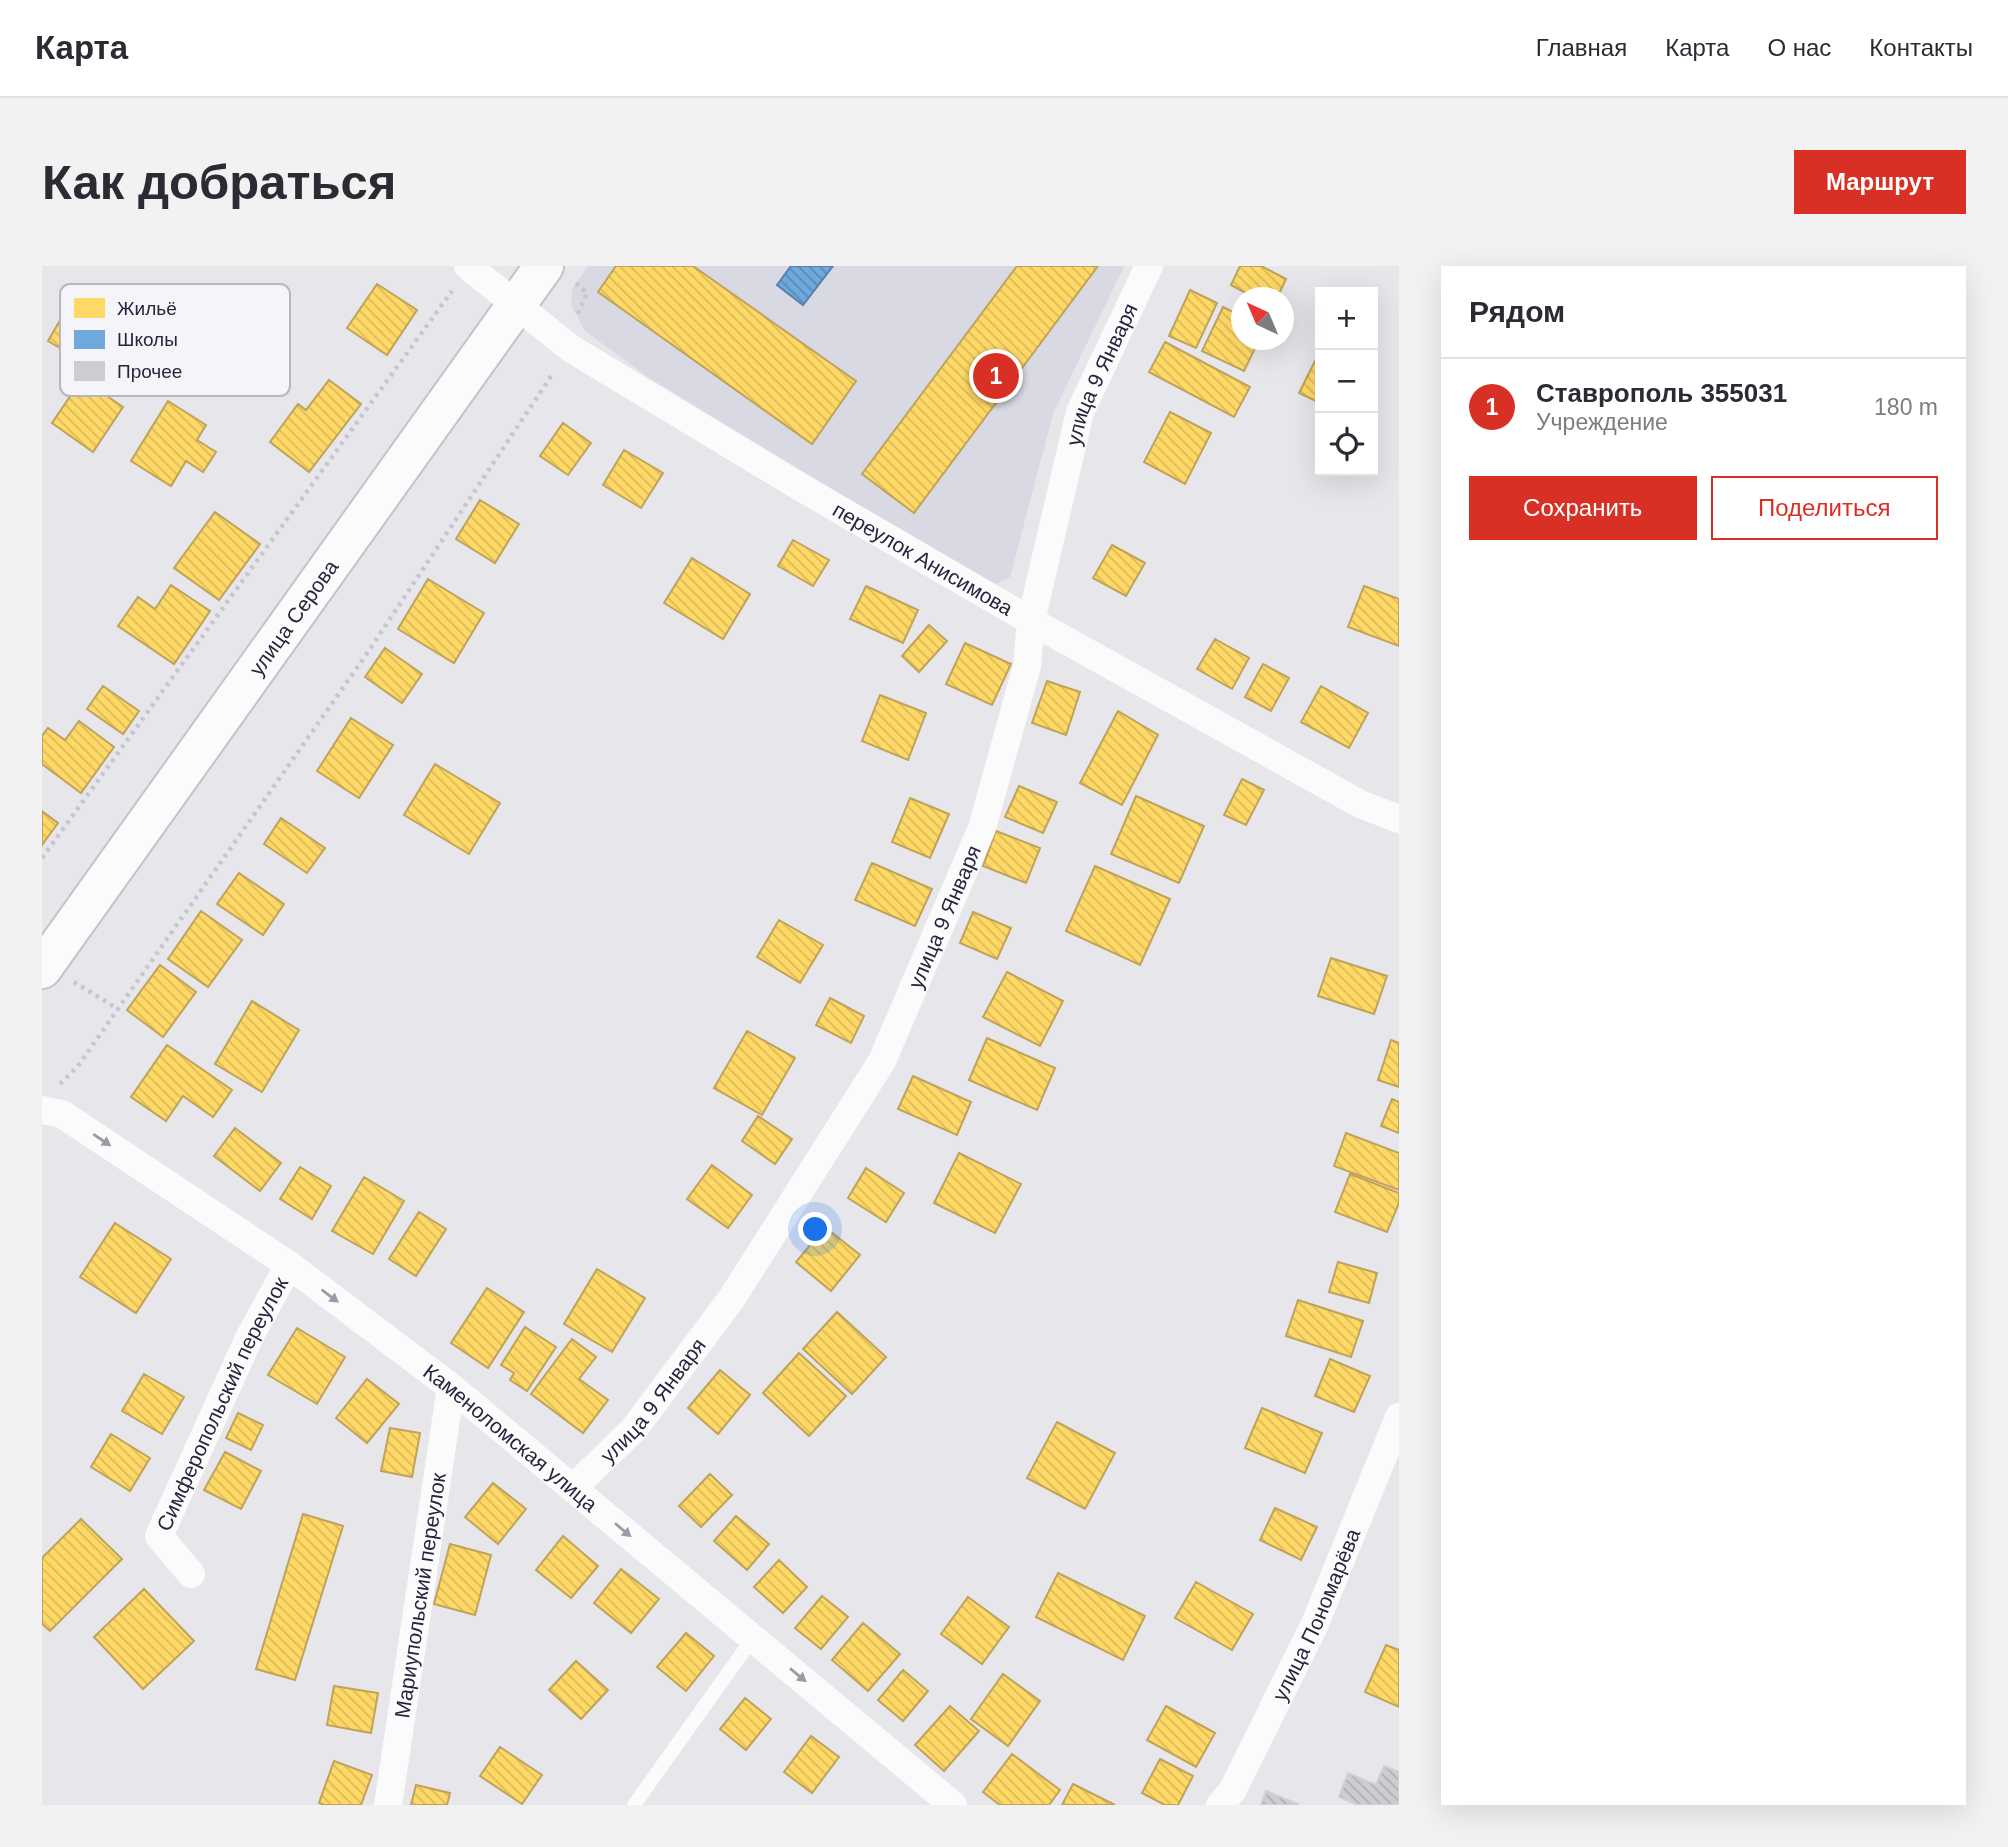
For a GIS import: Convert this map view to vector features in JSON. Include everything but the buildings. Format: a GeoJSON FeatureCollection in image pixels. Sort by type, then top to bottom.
{"type":"FeatureCollection","features":[{"type":"Feature","properties":{"kind":"main road","name":"улица Серова"},"geometry":{"type":"LineString","coordinates":[[44,966],[516,306],[555,270]]}},
{"type":"Feature","properties":{"kind":"street","name":"улица 9 Января"},"geometry":{"type":"LineString","coordinates":[[573,1488],[634,1429],[733,1297],[882,1060],[982,828],[1027,666],[1031,621],[1080,412],[1149,266]]}},
{"type":"Feature","properties":{"kind":"street","name":"переулок Анисимова"},"geometry":{"type":"LineString","coordinates":[[470,267],[565,344],[797,485],[1031,621],[1360,804],[1399,820]]}},
{"type":"Feature","properties":{"kind":"street","name":"Каменоломская улица"},"geometry":{"type":"LineString","coordinates":[[47,1101],[62,1114],[289,1265],[451,1387],[953,1805]]}},
{"type":"Feature","properties":{"kind":"street","name":"Симферопольский переулок"},"geometry":{"type":"LineString","coordinates":[[191,1574],[159,1536],[249,1338],[289,1265]]}},
{"type":"Feature","properties":{"kind":"street","name":"Мариупольский переулок"},"geometry":{"type":"LineString","coordinates":[[388,1805],[451,1387]]}},
{"type":"Feature","properties":{"kind":"street","name":"улица Пономарёва"},"geometry":{"type":"LineString","coordinates":[[1220,1805],[1232,1791],[1314,1626],[1398,1421]]}},
{"type":"Feature","properties":{"kind":"lane"},"geometry":{"type":"LineString","coordinates":[[634,1805],[753,1638]]}},
{"type":"Feature","properties":{"kind":"path"},"geometry":{"type":"LineString","coordinates":[[42,858],[470,267]]}},
{"type":"Feature","properties":{"kind":"path"},"geometry":{"type":"LineString","coordinates":[[47,1101],[78,1066],[391,618],[551,379],[587,293],[555,270]]}},
{"type":"Feature","properties":{"kind":"path"},"geometry":{"type":"LineString","coordinates":[[44,966],[118,1009]]}},
{"type":"Feature","properties":{"kind":"shaded area"},"geometry":{"type":"Polygon","coordinates":[[[588,266],[1124,266],[1053,414],[1010,577],[991,586],[648,377],[585,331],[571,305],[572,289],[588,266]]]}},
{"type":"Feature","properties":{"kind":"place","name":"Ставрополь 355031"},"geometry":{"type":"Point","coordinates":[996,376]}}]}
